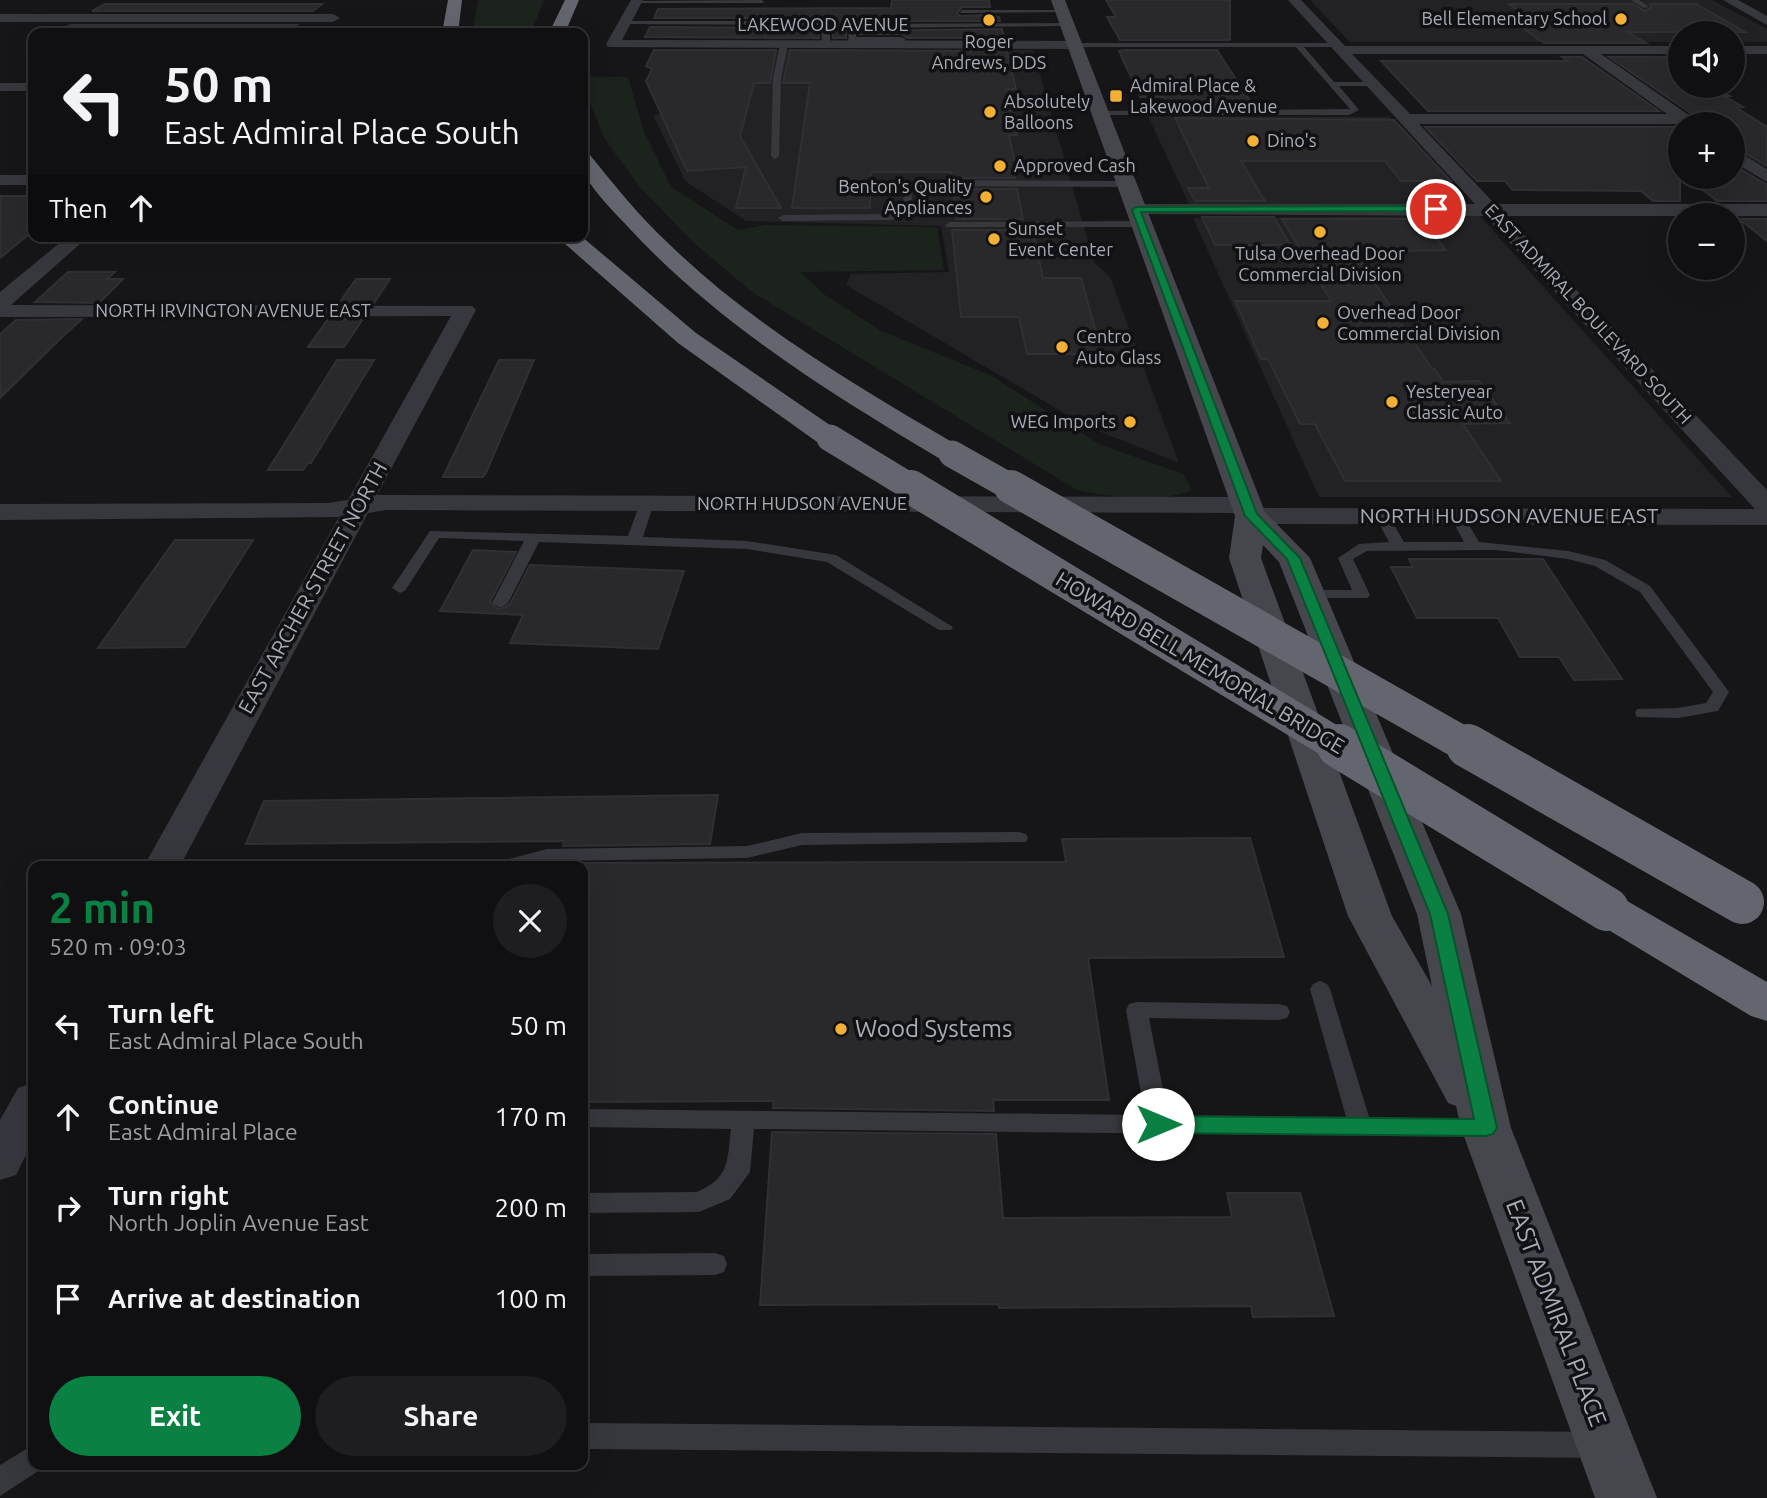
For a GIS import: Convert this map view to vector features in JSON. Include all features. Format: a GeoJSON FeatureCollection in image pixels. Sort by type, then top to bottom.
{"type":"FeatureCollection","features":[{"type":"Feature","properties":{"kind":"highway"},"geometry":{"type":"LineString","coordinates":[[451,28],[456,0]]}},
{"type":"Feature","properties":{"kind":"highway"},"geometry":{"type":"LineString","coordinates":[[559,28],[572,0]]}},
{"type":"Feature","properties":{"kind":"highway"},"geometry":{"type":"LineString","coordinates":[[588,166],[612,200],[639,228],[716,298],[805,362],[952,454],[1755,909]]}},
{"type":"Feature","properties":{"kind":"highway","name":"HOWARD BELL MEMORIAL BRIDGE"},"geometry":{"type":"LineString","coordinates":[[574,242],[687,338],[830,438],[1767,1004]]}},
{"type":"Feature","properties":{"kind":"main road"},"geometry":{"type":"LineString","coordinates":[[1067,23],[1249,510],[1294,558],[1439,914],[1486,1128]]}},
{"type":"Feature","properties":{"kind":"main road"},"geometry":{"type":"LineString","coordinates":[[1249,510],[1245,558],[1370,916],[1486,1128]]}},
{"type":"Feature","properties":{"kind":"main road","name":"EAST ADMIRAL PLACE"},"geometry":{"type":"LineString","coordinates":[[1486,1128],[1626,1498]]}},
{"type":"Feature","properties":{"kind":"street","name":"EAST ADMIRAL BOULEVARD SOUTH"},"geometry":{"type":"LineString","coordinates":[[1294,0],[1491,209],[1763,519]]}},
{"type":"Feature","properties":{"kind":"street"},"geometry":{"type":"LineString","coordinates":[[1729,0],[1767,20]]}},
{"type":"Feature","properties":{"kind":"street"},"geometry":{"type":"LineString","coordinates":[[624,23],[636,1]]}},
{"type":"Feature","properties":{"kind":"street"},"geometry":{"type":"LineString","coordinates":[[21,30],[63,6]]}},
{"type":"Feature","properties":{"kind":"street"},"geometry":{"type":"LineString","coordinates":[[321,28],[347,6]]}},
{"type":"Feature","properties":{"kind":"street"},"geometry":{"type":"LineString","coordinates":[[0,18],[334,18]]}},
{"type":"Feature","properties":{"kind":"street","name":"LAKEWOOD AVENUE"},"geometry":{"type":"LineString","coordinates":[[624,23],[613,44],[826,45],[852,42],[901,45],[1067,23]]}},
{"type":"Feature","properties":{"kind":"street"},"geometry":{"type":"LineString","coordinates":[[1337,47],[1668,50]]}},
{"type":"Feature","properties":{"kind":"street"},"geometry":{"type":"LineString","coordinates":[[1586,50],[1674,112]]}},
{"type":"Feature","properties":{"kind":"street"},"geometry":{"type":"LineString","coordinates":[[1745,50],[1767,50]]}},
{"type":"Feature","properties":{"kind":"street"},"geometry":{"type":"LineString","coordinates":[[0,86],[28,86]]}},
{"type":"Feature","properties":{"kind":"street"},"geometry":{"type":"LineString","coordinates":[[1406,119],[1668,122]]}},
{"type":"Feature","properties":{"kind":"street"},"geometry":{"type":"LineString","coordinates":[[1745,162],[1767,177]]}},
{"type":"Feature","properties":{"kind":"street"},"geometry":{"type":"LineString","coordinates":[[0,180],[28,180]]}},
{"type":"Feature","properties":{"kind":"street"},"geometry":{"type":"LineString","coordinates":[[1139,217],[1491,209],[1767,209]]}},
{"type":"Feature","properties":{"kind":"street"},"geometry":{"type":"LineString","coordinates":[[0,303],[73,242]]}},
{"type":"Feature","properties":{"kind":"street","name":"NORTH IRVINGTON AVENUE EAST"},"geometry":{"type":"LineString","coordinates":[[0,311],[465,310]]}},
{"type":"Feature","properties":{"kind":"street","name":"EAST ARCHER STREET NORTH"},"geometry":{"type":"LineString","coordinates":[[165,861],[465,310]]}},
{"type":"Feature","properties":{"kind":"street","name":"NORTH HUDSON AVENUE"},"geometry":{"type":"LineString","coordinates":[[356,507],[386,502],[1249,510]]}},
{"type":"Feature","properties":{"kind":"street"},"geometry":{"type":"LineString","coordinates":[[0,512],[327,511],[356,507]]}},
{"type":"Feature","properties":{"kind":"street","name":"NORTH HUDSON AVENUE EAST"},"geometry":{"type":"LineString","coordinates":[[1249,510],[1382,516],[1763,519]]}},
{"type":"Feature","properties":{"kind":"street"},"geometry":{"type":"LineString","coordinates":[[0,1162],[28,1109]]}},
{"type":"Feature","properties":{"kind":"lane"},"geometry":{"type":"LineString","coordinates":[[1634,0],[1646,7]]}},
{"type":"Feature","properties":{"kind":"lane"},"geometry":{"type":"LineString","coordinates":[[636,1],[762,2]]}},
{"type":"Feature","properties":{"kind":"lane"},"geometry":{"type":"LineString","coordinates":[[962,12],[1067,23],[1212,44],[1337,47]]}},
{"type":"Feature","properties":{"kind":"lane"},"geometry":{"type":"LineString","coordinates":[[624,23],[826,24],[826,45]]}},
{"type":"Feature","properties":{"kind":"lane"},"geometry":{"type":"LineString","coordinates":[[956,34],[990,35],[1067,23]]}},
{"type":"Feature","properties":{"kind":"lane"},"geometry":{"type":"LineString","coordinates":[[852,42],[853,26],[865,25],[990,35]]}},
{"type":"Feature","properties":{"kind":"lane"},"geometry":{"type":"LineString","coordinates":[[775,156],[777,78],[784,44]]}},
{"type":"Feature","properties":{"kind":"lane"},"geometry":{"type":"LineString","coordinates":[[1101,113],[1349,113],[1355,110],[1298,45]]}},
{"type":"Feature","properties":{"kind":"lane"},"geometry":{"type":"LineString","coordinates":[[1333,84],[1373,84]]}},
{"type":"Feature","properties":{"kind":"lane"},"geometry":{"type":"LineString","coordinates":[[783,218],[891,217],[908,212],[907,188],[925,183],[1126,184]]}},
{"type":"Feature","properties":{"kind":"lane"},"geometry":{"type":"LineString","coordinates":[[950,225],[1139,217]]}},
{"type":"Feature","properties":{"kind":"lane"},"geometry":{"type":"LineString","coordinates":[[634,541],[647,503]]}},
{"type":"Feature","properties":{"kind":"lane"},"geometry":{"type":"LineString","coordinates":[[1382,516],[1399,547]]}},
{"type":"Feature","properties":{"kind":"lane"},"geometry":{"type":"LineString","coordinates":[[1457,516],[1474,546]]}},
{"type":"Feature","properties":{"kind":"lane"},"geometry":{"type":"LineString","coordinates":[[400,588],[435,534],[747,545],[831,558],[946,627]]}},
{"type":"Feature","properties":{"kind":"lane"},"geometry":{"type":"LineString","coordinates":[[500,603],[534,537]]}},
{"type":"Feature","properties":{"kind":"lane"},"geometry":{"type":"LineString","coordinates":[[1309,595],[1362,595],[1345,558],[1364,547],[1496,546],[1567,555],[1600,563],[1645,589],[1721,692],[1712,707],[1678,713],[1643,713]]}},
{"type":"Feature","properties":{"kind":"lane"},"geometry":{"type":"LineString","coordinates":[[526,861],[547,855],[747,852],[802,839],[1019,838]]}},
{"type":"Feature","properties":{"kind":"lane"},"geometry":{"type":"LineString","coordinates":[[1320,989],[1361,1128]]}},
{"type":"Feature","properties":{"kind":"lane"},"geometry":{"type":"LineString","coordinates":[[1158,1124],[1137,1010],[1279,1012]]}},
{"type":"Feature","properties":{"kind":"lane"},"geometry":{"type":"LineString","coordinates":[[588,1118],[1486,1128]]}},
{"type":"Feature","properties":{"kind":"lane"},"geometry":{"type":"LineString","coordinates":[[588,1203],[699,1202],[722,1192],[738,1172],[743,1121]]}},
{"type":"Feature","properties":{"kind":"lane"},"geometry":{"type":"LineString","coordinates":[[588,1265],[715,1264]]}},
{"type":"Feature","properties":{"kind":"lane"},"geometry":{"type":"LineString","coordinates":[[588,1436],[1606,1445]]}},
{"type":"Feature","properties":{"kind":"lane"},"geometry":{"type":"LineString","coordinates":[[0,1482],[28,1462]]}},
{"type":"Feature","properties":{"kind":"shaded area"},"geometry":{"type":"Polygon","coordinates":[[[478,0],[544,0],[533,28],[473,28],[478,0]]]}},
{"type":"Feature","properties":{"kind":"shaded area"},"geometry":{"type":"Polygon","coordinates":[[[1310,0],[1712,0],[1767,29],[1767,42],[1745,42],[1745,21],[1668,21],[1668,42],[1350,42],[1310,0]]]}},
{"type":"Feature","properties":{"kind":"shaded area"},"geometry":{"type":"Polygon","coordinates":[[[730,50],[842,50],[839,68],[964,68],[962,50],[1033,50],[1094,262],[1110,277],[1179,463],[1088,427],[846,285],[851,274],[949,272],[941,226],[746,221],[685,181],[653,115],[718,108],[730,50]]]}},
{"type":"Feature","properties":{"kind":"shaded area"},"geometry":{"type":"Polygon","coordinates":[[[588,76],[628,77],[644,132],[671,187],[738,230],[765,225],[937,227],[944,270],[800,272],[825,295],[881,331],[990,375],[1099,444],[1183,474],[1192,490],[1151,498],[1120,497],[1077,490],[752,292],[693,242],[639,186],[604,138],[588,98],[588,76]]]}},
{"type":"Feature","properties":{"kind":"shaded area"},"geometry":{"type":"Polygon","coordinates":[[[1148,116],[1390,117],[1466,204],[1189,204],[1148,116]]]}},
{"type":"Feature","properties":{"kind":"shaded area"},"geometry":{"type":"Polygon","coordinates":[[[1480,216],[1732,497],[1319,497],[1193,218],[1480,216]]]}},
{"type":"Feature","properties":{"kind":"building"},"geometry":{"type":"Polygon","coordinates":[[[892,0],[989,0],[990,7],[962,7],[957,13],[960,16],[991,15],[999,17],[1000,21],[853,21],[846,26],[846,38],[833,38],[833,26],[823,18],[654,18],[658,9],[891,8],[892,0]]]}},
{"type":"Feature","properties":{"kind":"building"},"geometry":{"type":"Polygon","coordinates":[[[1106,0],[1230,0],[1230,40],[1120,40],[1107,17],[1116,17],[1106,0]]]}},
{"type":"Feature","properties":{"kind":"building"},"geometry":{"type":"Polygon","coordinates":[[[105,4],[322,4],[313,11],[92,11],[105,4]]]}},
{"type":"Feature","properties":{"kind":"building","name":"Bell Elementary School"},"geometry":{"type":"Polygon","coordinates":[[[1509,4],[1633,4],[1645,11],[1651,8],[1650,4],[1696,4],[1726,21],[1668,21],[1668,32],[1627,32],[1646,43],[1544,43],[1520,26],[1538,26],[1509,4]]]}},
{"type":"Feature","properties":{"kind":"building"},"geometry":{"type":"Polygon","coordinates":[[[70,25],[297,25],[293,28],[64,28],[70,25]]]}},
{"type":"Feature","properties":{"kind":"building"},"geometry":{"type":"Polygon","coordinates":[[[650,27],[819,28],[819,38],[645,37],[650,27]]]}},
{"type":"Feature","properties":{"kind":"building"},"geometry":{"type":"Polygon","coordinates":[[[1002,29],[1004,38],[907,38],[901,34],[859,34],[859,31],[1002,29]]]}},
{"type":"Feature","properties":{"kind":"building"},"geometry":{"type":"Polygon","coordinates":[[[654,50],[776,50],[770,83],[754,83],[740,136],[781,208],[736,208],[746,167],[687,171],[646,81],[652,69],[646,66],[654,50]]]}},
{"type":"Feature","properties":{"kind":"building"},"geometry":{"type":"Polygon","coordinates":[[[790,50],[1007,51],[1016,89],[1006,89],[1017,135],[1009,135],[1017,172],[1013,172],[1015,178],[952,178],[951,172],[871,172],[870,208],[792,208],[810,83],[783,83],[790,50]]]}},
{"type":"Feature","properties":{"kind":"building"},"geometry":{"type":"Polygon","coordinates":[[[1217,50],[1254,107],[1170,108],[1164,97],[1140,97],[1119,51],[1217,50]]]}},
{"type":"Feature","properties":{"kind":"building"},"geometry":{"type":"Polygon","coordinates":[[[1562,57],[1582,57],[1659,111],[1428,111],[1381,61],[1568,61],[1562,57]]]}},
{"type":"Feature","properties":{"kind":"building"},"geometry":{"type":"Polygon","coordinates":[[[1609,57],[1668,58],[1668,97],[1609,57]]]}},
{"type":"Feature","properties":{"kind":"building"},"geometry":{"type":"Polygon","coordinates":[[[1669,98],[1727,98],[1743,107],[1737,108],[1743,112],[1689,112],[1669,98]]]}},
{"type":"Feature","properties":{"kind":"building"},"geometry":{"type":"Polygon","coordinates":[[[1745,113],[1767,127],[1767,166],[1745,153],[1745,113]]]}},
{"type":"Feature","properties":{"kind":"building"},"geometry":{"type":"Polygon","coordinates":[[[1175,118],[1394,120],[1451,181],[1401,181],[1385,161],[1241,161],[1265,201],[1195,201],[1188,188],[1209,188],[1175,118]]]}},
{"type":"Feature","properties":{"kind":"building"},"geometry":{"type":"Polygon","coordinates":[[[1425,127],[1668,127],[1668,189],[1680,189],[1680,201],[1653,201],[1641,191],[1513,190],[1505,181],[1477,181],[1425,127]]]}},
{"type":"Feature","properties":{"kind":"building"},"geometry":{"type":"Polygon","coordinates":[[[1745,172],[1767,185],[1767,201],[1717,201],[1702,189],[1745,189],[1745,172]]]}},
{"type":"Feature","properties":{"kind":"building"},"geometry":{"type":"Polygon","coordinates":[[[953,189],[1017,189],[1023,219],[956,219],[953,189]]]}},
{"type":"Feature","properties":{"kind":"building"},"geometry":{"type":"Polygon","coordinates":[[[0,196],[28,196],[28,235],[0,258],[0,196]]]}},
{"type":"Feature","properties":{"kind":"building"},"geometry":{"type":"Polygon","coordinates":[[[1202,217],[1274,217],[1290,245],[1215,245],[1202,217]]]}},
{"type":"Feature","properties":{"kind":"building"},"geometry":{"type":"Polygon","coordinates":[[[1282,219],[1421,219],[1446,250],[1354,252],[1443,382],[1479,381],[1510,423],[1463,424],[1501,481],[1345,481],[1315,424],[1300,424],[1268,359],[1261,359],[1235,301],[1331,301],[1282,219]]]}},
{"type":"Feature","properties":{"kind":"building"},"geometry":{"type":"Polygon","coordinates":[[[1745,219],[1767,219],[1767,241],[1745,224],[1745,219]]]}},
{"type":"Feature","properties":{"kind":"building"},"geometry":{"type":"Polygon","coordinates":[[[952,230],[1033,230],[1043,278],[1081,278],[1102,354],[1027,354],[1019,317],[961,317],[952,230]]]}},
{"type":"Feature","properties":{"kind":"building"},"geometry":{"type":"Polygon","coordinates":[[[68,272],[115,272],[107,279],[123,279],[99,303],[35,302],[68,272]]]}},
{"type":"Feature","properties":{"kind":"building"},"geometry":{"type":"Polygon","coordinates":[[[356,279],[390,279],[374,303],[339,303],[356,279]]]}},
{"type":"Feature","properties":{"kind":"building"},"geometry":{"type":"Polygon","coordinates":[[[82,319],[0,398],[0,334],[16,320],[82,319]]]}},
{"type":"Feature","properties":{"kind":"building"},"geometry":{"type":"Polygon","coordinates":[[[328,319],[363,319],[344,347],[308,347],[328,319]]]}},
{"type":"Feature","properties":{"kind":"building"},"geometry":{"type":"Polygon","coordinates":[[[337,360],[374,360],[311,463],[303,470],[268,470],[337,360]]]}},
{"type":"Feature","properties":{"kind":"building"},"geometry":{"type":"Polygon","coordinates":[[[499,360],[534,360],[486,473],[483,477],[443,477],[499,360]]]}},
{"type":"Feature","properties":{"kind":"building"},"geometry":{"type":"Polygon","coordinates":[[[175,540],[253,540],[185,647],[98,648],[175,540]]]}},
{"type":"Feature","properties":{"kind":"building"},"geometry":{"type":"Polygon","coordinates":[[[473,550],[516,552],[490,602],[499,610],[510,604],[530,565],[684,571],[658,649],[510,643],[523,615],[440,611],[473,550]]]}},
{"type":"Feature","properties":{"kind":"building"},"geometry":{"type":"Polygon","coordinates":[[[1409,559],[1543,559],[1622,679],[1574,680],[1559,657],[1520,657],[1498,618],[1417,618],[1391,567],[1413,567],[1409,559]]]}},
{"type":"Feature","properties":{"kind":"building"},"geometry":{"type":"Polygon","coordinates":[[[718,795],[710,844],[563,846],[564,841],[246,844],[264,801],[718,795]]]}},
{"type":"Feature","properties":{"kind":"building","name":"Wood Systems"},"geometry":{"type":"Polygon","coordinates":[[[1250,838],[1284,957],[1088,958],[1109,1100],[993,1100],[994,1111],[773,1108],[774,1101],[588,1102],[588,863],[1066,862],[1062,839],[1250,838]]]}},
{"type":"Feature","properties":{"kind":"building"},"geometry":{"type":"Polygon","coordinates":[[[772,1132],[996,1134],[1003,1218],[1232,1217],[1227,1193],[1300,1193],[1334,1316],[1253,1317],[1251,1306],[999,1308],[998,1304],[760,1305],[772,1132]]]}},
{"type":"Feature","properties":{"kind":"place","name":"Bell Elementary School"},"geometry":{"type":"Point","coordinates":[1621,19]}},
{"type":"Feature","properties":{"kind":"place","name":"Roger Andrews, DDS"},"geometry":{"type":"Point","coordinates":[989,20]}},
{"type":"Feature","properties":{"kind":"place","name":"Admiral Place & Lakewood Avenue"},"geometry":{"type":"Point","coordinates":[1116,96]}},
{"type":"Feature","properties":{"kind":"place","name":"Absolutely Balloons"},"geometry":{"type":"Point","coordinates":[990,112]}},
{"type":"Feature","properties":{"kind":"place","name":"Dino's"},"geometry":{"type":"Point","coordinates":[1253,141]}},
{"type":"Feature","properties":{"kind":"place","name":"Approved Cash"},"geometry":{"type":"Point","coordinates":[1000,166]}},
{"type":"Feature","properties":{"kind":"place","name":"Benton's Quality Appliances"},"geometry":{"type":"Point","coordinates":[986,197]}},
{"type":"Feature","properties":{"kind":"place","name":"Tulsa Overhead Door Commercial Division"},"geometry":{"type":"Point","coordinates":[1320,232]}},
{"type":"Feature","properties":{"kind":"place","name":"Sunset Event Center"},"geometry":{"type":"Point","coordinates":[994,239]}},
{"type":"Feature","properties":{"kind":"place","name":"Overhead Door Commercial Division"},"geometry":{"type":"Point","coordinates":[1323,323]}},
{"type":"Feature","properties":{"kind":"place","name":"Centro Auto Glass"},"geometry":{"type":"Point","coordinates":[1062,347]}},
{"type":"Feature","properties":{"kind":"place","name":"Yesteryear Classic Auto"},"geometry":{"type":"Point","coordinates":[1392,402]}},
{"type":"Feature","properties":{"kind":"place","name":"WEG Imports"},"geometry":{"type":"Point","coordinates":[1130,422]}},
{"type":"Feature","properties":{"kind":"place","name":"Wood Systems"},"geometry":{"type":"Point","coordinates":[841,1029]}},
{"type":"Feature","properties":{"kind":"route"},"geometry":{"type":"LineString","coordinates":[[1158,1124],[1486,1128],[1439,914],[1294,558],[1251,516],[1136,210],[1436,209]]}}]}
